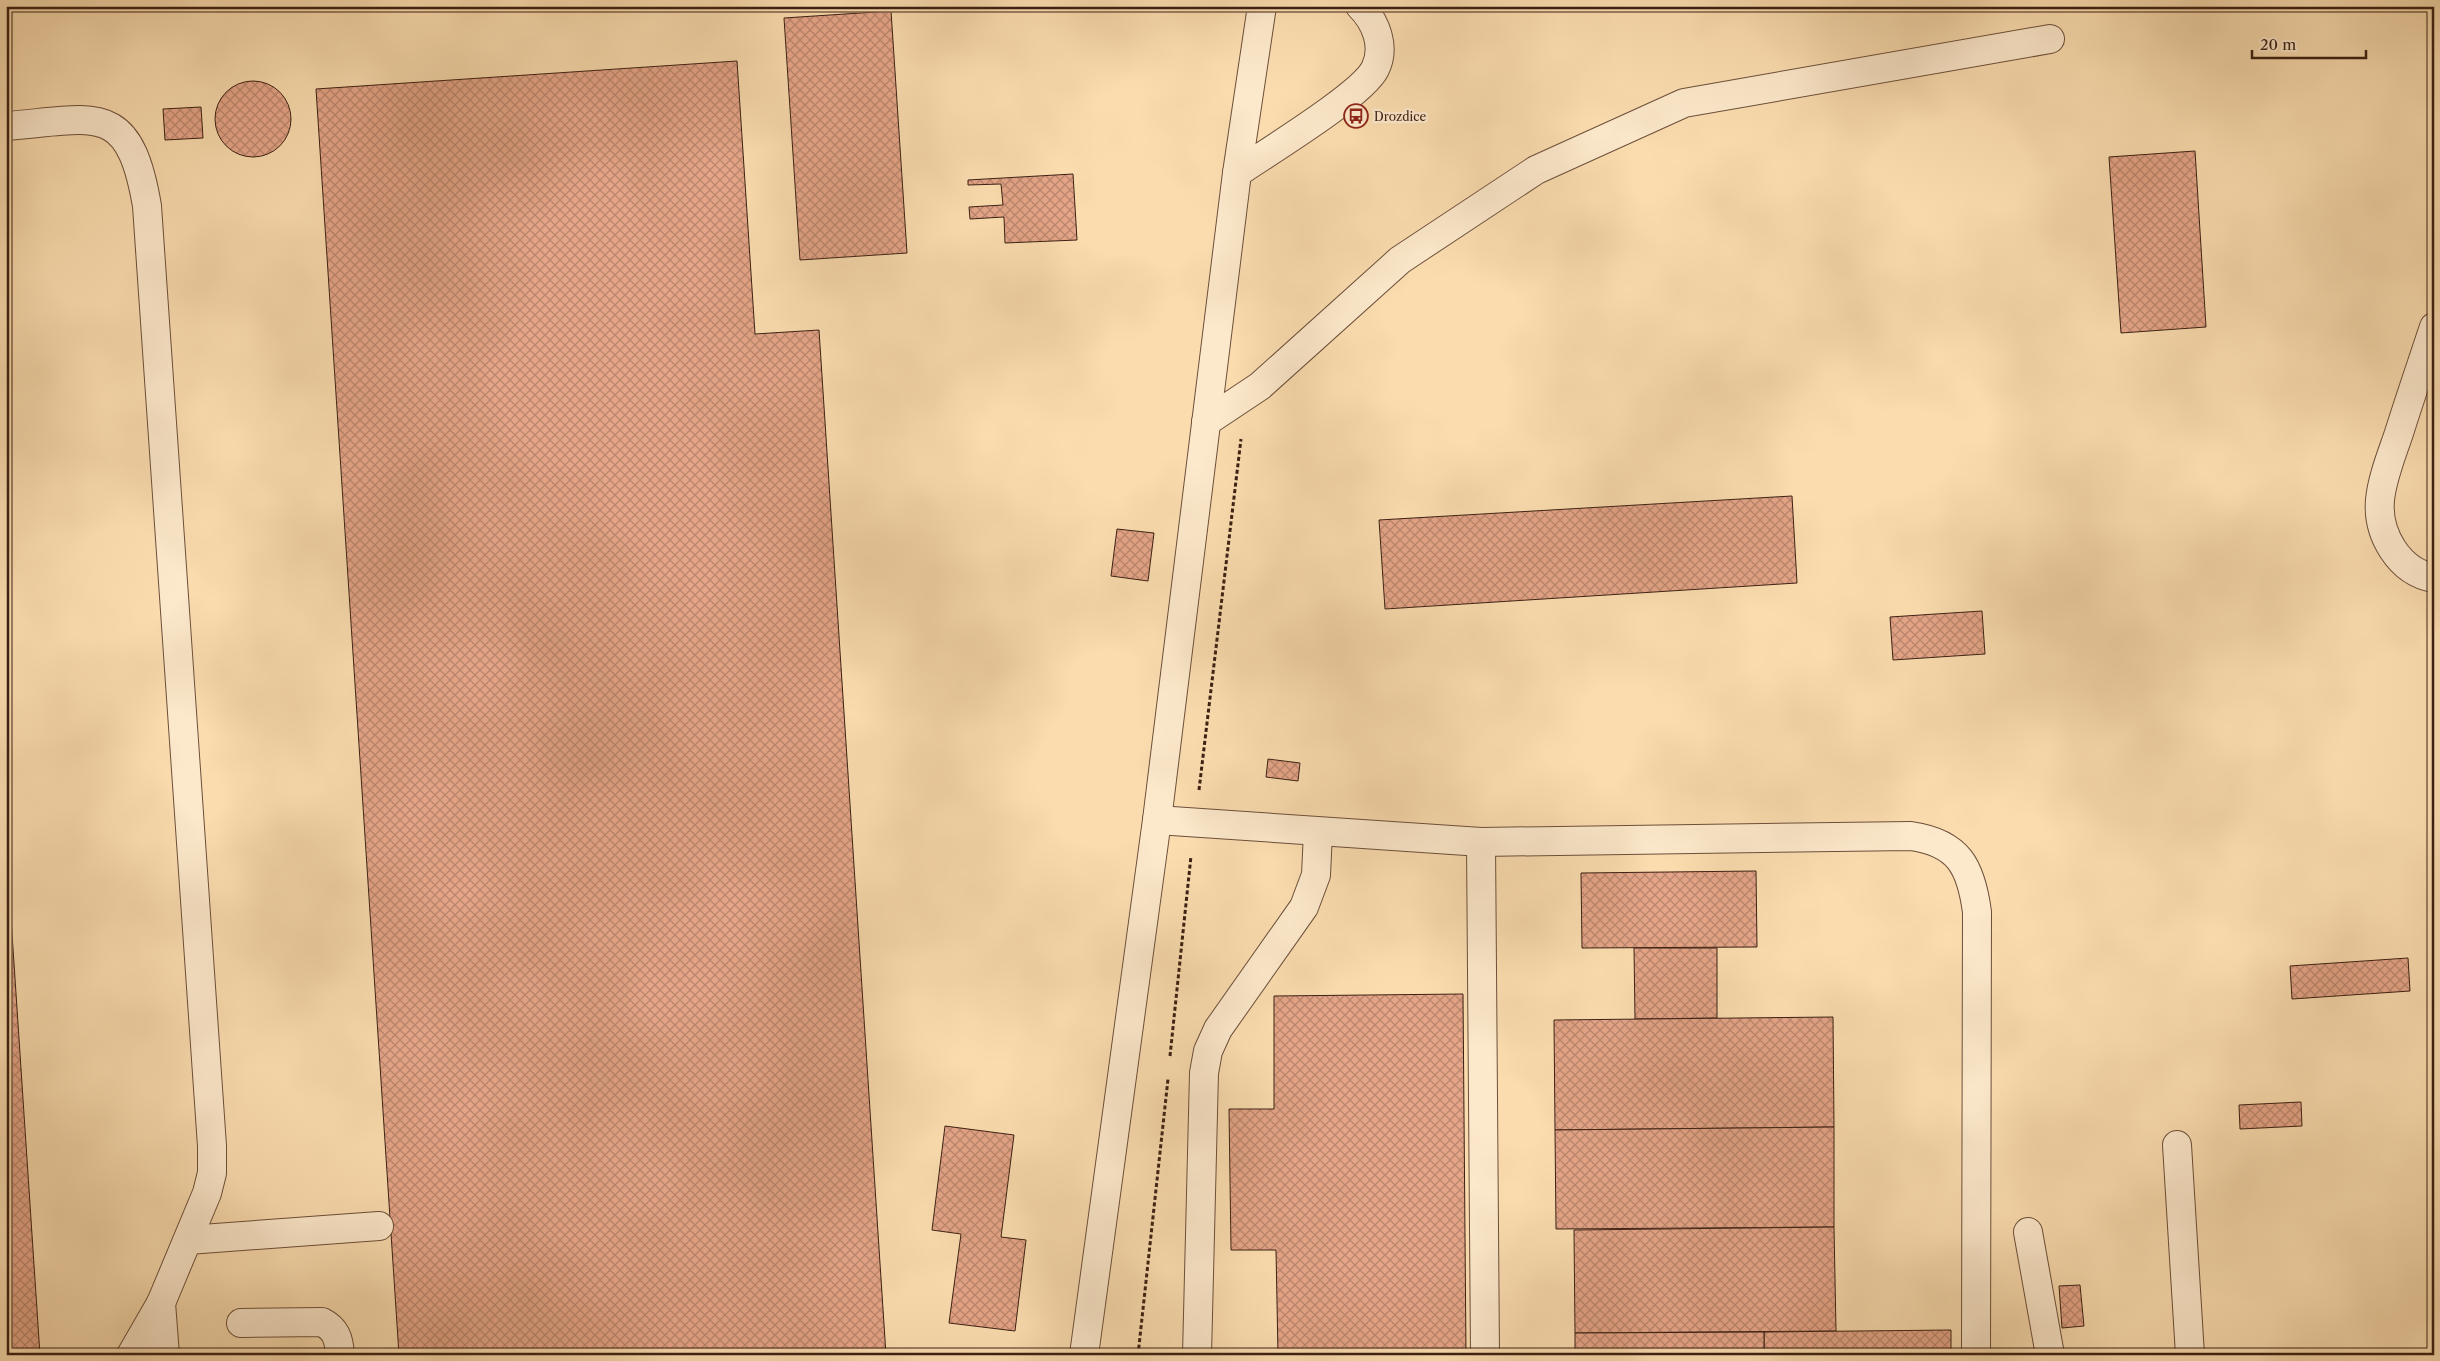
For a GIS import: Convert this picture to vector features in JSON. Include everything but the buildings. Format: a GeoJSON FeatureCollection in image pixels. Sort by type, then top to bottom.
{"type":"FeatureCollection","features":[{"type":"Feature","properties":{"kind":"street"},"geometry":{"type":"LineString","coordinates":[[1084,1355],[1157,820],[1237,173],[1262,6]]}},
{"type":"Feature","properties":{"kind":"street"},"geometry":{"type":"LineString","coordinates":[[1237,173],[1352,93],[1374,71],[1380,49],[1378,36],[1368,14],[1360,6]]}},
{"type":"Feature","properties":{"kind":"street"},"geometry":{"type":"LineString","coordinates":[[1206,422],[1260,386],[1400,260],[1536,170],[1684,102],[2050,39]]}},
{"type":"Feature","properties":{"kind":"street"},"geometry":{"type":"LineString","coordinates":[[6,126],[81,120],[94,121],[114,128],[124,135],[131,148],[138,164],[145,198],[212,1146],[212,1174],[207,1193],[161,1303],[131,1355]]}},
{"type":"Feature","properties":{"kind":"street"},"geometry":{"type":"LineString","coordinates":[[2434,327],[2389,462],[2380,500],[2382,523],[2390,546],[2404,565],[2434,578]]}},
{"type":"Feature","properties":{"kind":"street"},"geometry":{"type":"LineString","coordinates":[[1157,820],[1481,842],[1911,836],[1938,842],[1958,857],[1974,888],[1977,912],[1976,1355]]}},
{"type":"Feature","properties":{"kind":"street"},"geometry":{"type":"LineString","coordinates":[[1197,1355],[1204,1073],[1208,1051],[1218,1029],[1304,907],[1316,875],[1318,832]]}},
{"type":"Feature","properties":{"kind":"street"},"geometry":{"type":"LineString","coordinates":[[1481,842],[1484,1355]]}},
{"type":"Feature","properties":{"kind":"street"},"geometry":{"type":"LineString","coordinates":[[2177,1145],[2190,1355]]}},
{"type":"Feature","properties":{"kind":"street"},"geometry":{"type":"LineString","coordinates":[[188,1240],[379,1226]]}},
{"type":"Feature","properties":{"kind":"street"},"geometry":{"type":"LineString","coordinates":[[2028,1232],[2050,1355]]}},
{"type":"Feature","properties":{"kind":"street"},"geometry":{"type":"LineString","coordinates":[[161,1303],[165,1355]]}},
{"type":"Feature","properties":{"kind":"street"},"geometry":{"type":"LineString","coordinates":[[240,1324],[322,1322],[332,1327],[338,1336],[340,1355]]}},
{"type":"Feature","properties":{"kind":"path"},"geometry":{"type":"LineString","coordinates":[[1170,1060],[1195,824],[1246,395]]}},
{"type":"Feature","properties":{"kind":"path"},"geometry":{"type":"LineString","coordinates":[[1138,1355],[1169,1069]]}},
{"type":"Feature","properties":{"kind":"place","name":"Drozdice"},"geometry":{"type":"Point","coordinates":[1356,116]}}]}
